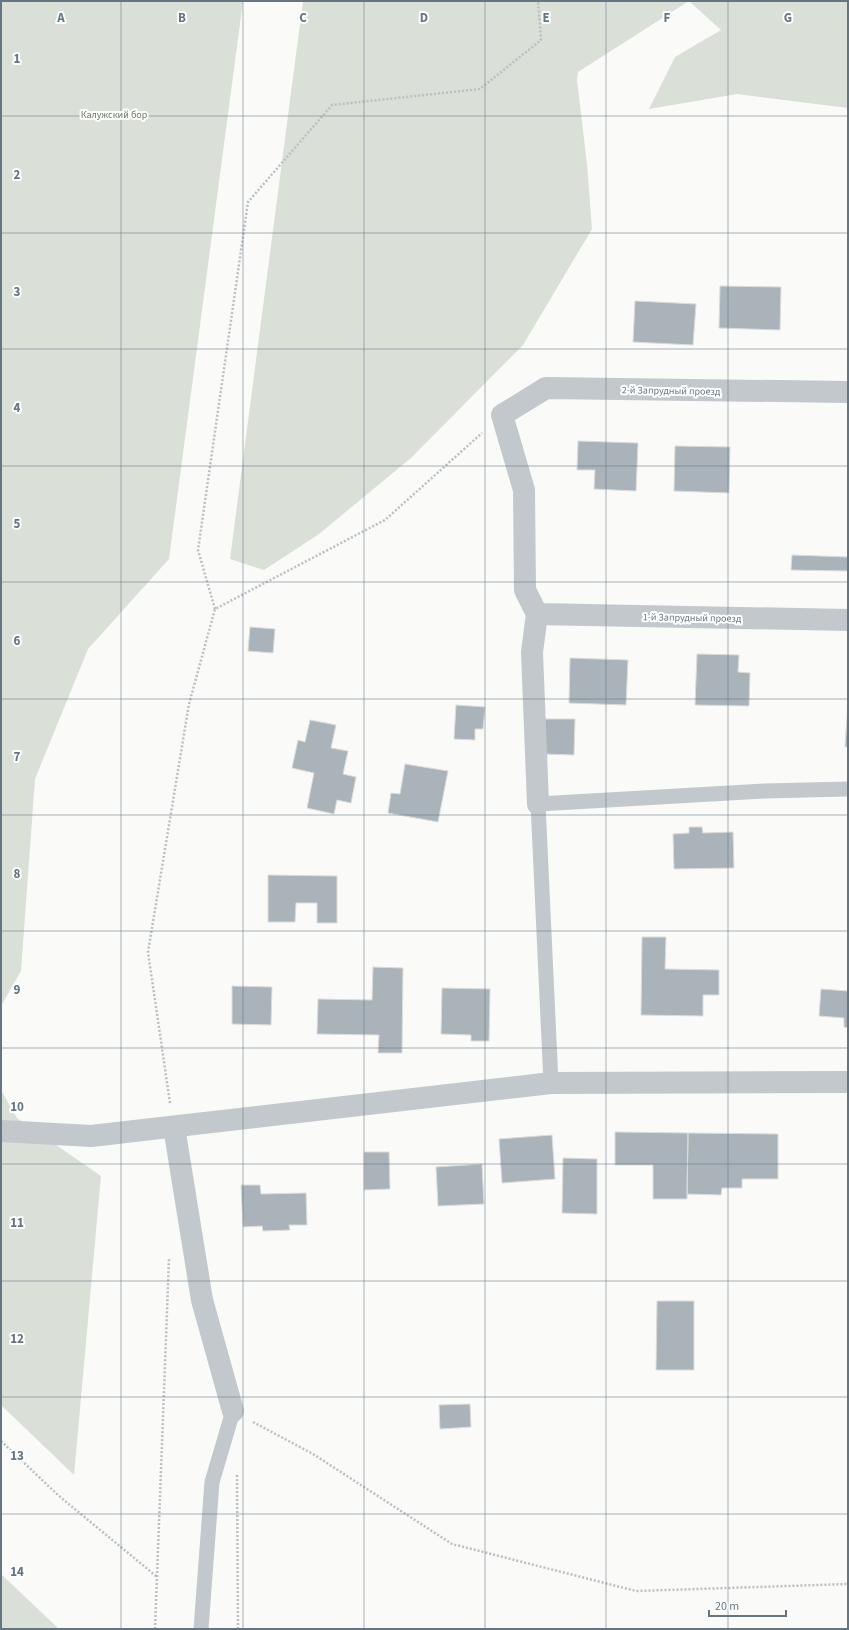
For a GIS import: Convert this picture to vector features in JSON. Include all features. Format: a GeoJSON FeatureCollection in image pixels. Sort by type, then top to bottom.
{"type":"FeatureCollection","features":[{"type":"Feature","properties":{"kind":"street","name":"2-й Запрудный проезд"},"geometry":{"type":"LineString","coordinates":[[502,415],[546,388],[848,392]]}},
{"type":"Feature","properties":{"kind":"street"},"geometry":{"type":"LineString","coordinates":[[502,415],[524,490],[525,590],[537,614],[532,652],[538,804]]}},
{"type":"Feature","properties":{"kind":"street","name":"1-й Запрудный проезд"},"geometry":{"type":"LineString","coordinates":[[537,614],[848,620]]}},
{"type":"Feature","properties":{"kind":"street"},"geometry":{"type":"LineString","coordinates":[[1,1131],[92,1136],[551,1083],[848,1082]]}},
{"type":"Feature","properties":{"kind":"street"},"geometry":{"type":"LineString","coordinates":[[174,1127],[202,1300],[233,1411]]}},
{"type":"Feature","properties":{"kind":"lane"},"geometry":{"type":"LineString","coordinates":[[551,1083],[538,804],[848,789]]}},
{"type":"Feature","properties":{"kind":"lane"},"geometry":{"type":"LineString","coordinates":[[201,1629],[212,1482],[233,1411]]}},
{"type":"Feature","properties":{"kind":"path"},"geometry":{"type":"LineString","coordinates":[[174,1127],[148,952],[189,704],[215,609],[198,550],[248,202],[332,105],[480,90],[541,40],[538,1]]}},
{"type":"Feature","properties":{"kind":"path"},"geometry":{"type":"LineString","coordinates":[[215,609],[385,520],[502,415]]}},
{"type":"Feature","properties":{"kind":"path"},"geometry":{"type":"LineString","coordinates":[[155,1629],[169,1253]]}},
{"type":"Feature","properties":{"kind":"path"},"geometry":{"type":"LineString","coordinates":[[233,1411],[313,1454],[452,1544],[636,1591],[848,1584]]}},
{"type":"Feature","properties":{"kind":"path"},"geometry":{"type":"LineString","coordinates":[[1,1441],[59,1496],[157,1576]]}},
{"type":"Feature","properties":{"kind":"path"},"geometry":{"type":"LineString","coordinates":[[237,1474],[238,1629]]}},
{"type":"Feature","properties":{"kind":"green space","name":"Калужский бор"},"geometry":{"type":"Polygon","coordinates":[[[1,1],[243,1],[169,559],[88,649],[35,779],[21,971],[1,1006],[1,1]]]}},
{"type":"Feature","properties":{"kind":"green space"},"geometry":{"type":"Polygon","coordinates":[[[303,1],[689,1],[578,72],[577,80],[587,164],[592,229],[523,345],[411,458],[319,534],[264,570],[230,559],[303,1]]]}},
{"type":"Feature","properties":{"kind":"green space"},"geometry":{"type":"Polygon","coordinates":[[[689,1],[848,1],[848,108],[737,94],[649,109],[675,57],[721,30],[689,1]]]}},
{"type":"Feature","properties":{"kind":"green space"},"geometry":{"type":"Polygon","coordinates":[[[1,1090],[17,1118],[101,1176],[74,1475],[1,1405],[1,1090]]]}},
{"type":"Feature","properties":{"kind":"green space"},"geometry":{"type":"Polygon","coordinates":[[[1,1574],[59,1629],[1,1629],[1,1574]]]}},
{"type":"Feature","properties":{"kind":"building"},"geometry":{"type":"Polygon","coordinates":[[[720,286],[781,287],[780,330],[719,328],[720,286]]]}},
{"type":"Feature","properties":{"kind":"building"},"geometry":{"type":"Polygon","coordinates":[[[635,301],[696,304],[693,345],[633,342],[635,301]]]}},
{"type":"Feature","properties":{"kind":"building"},"geometry":{"type":"Polygon","coordinates":[[[578,441],[638,443],[636,491],[594,489],[595,470],[577,470],[578,441]]]}},
{"type":"Feature","properties":{"kind":"building"},"geometry":{"type":"Polygon","coordinates":[[[675,446],[730,447],[729,493],[674,491],[675,446]]]}},
{"type":"Feature","properties":{"kind":"building"},"geometry":{"type":"Polygon","coordinates":[[[792,555],[848,557],[848,571],[791,570],[792,555]]]}},
{"type":"Feature","properties":{"kind":"building"},"geometry":{"type":"Polygon","coordinates":[[[250,627],[275,629],[273,653],[248,651],[250,627]]]}},
{"type":"Feature","properties":{"kind":"building"},"geometry":{"type":"Polygon","coordinates":[[[697,654],[739,655],[738,672],[750,673],[749,706],[695,705],[697,654]]]}},
{"type":"Feature","properties":{"kind":"building"},"geometry":{"type":"Polygon","coordinates":[[[570,658],[628,660],[626,705],[569,703],[570,658]]]}},
{"type":"Feature","properties":{"kind":"building"},"geometry":{"type":"Polygon","coordinates":[[[848,703],[848,747],[845,747],[848,703]]]}},
{"type":"Feature","properties":{"kind":"building"},"geometry":{"type":"Polygon","coordinates":[[[456,705],[485,707],[483,729],[475,729],[475,740],[454,739],[456,705]]]}},
{"type":"Feature","properties":{"kind":"building"},"geometry":{"type":"Polygon","coordinates":[[[545,719],[575,719],[574,755],[544,754],[545,719]]]}},
{"type":"Feature","properties":{"kind":"building"},"geometry":{"type":"Polygon","coordinates":[[[310,720],[336,725],[331,748],[348,751],[343,774],[356,777],[351,803],[337,800],[334,814],[307,808],[314,773],[292,768],[298,740],[305,742],[310,720]]]}},
{"type":"Feature","properties":{"kind":"building"},"geometry":{"type":"Polygon","coordinates":[[[405,764],[448,771],[438,822],[388,813],[391,793],[400,794],[405,764]]]}},
{"type":"Feature","properties":{"kind":"building"},"geometry":{"type":"Polygon","coordinates":[[[689,827],[702,827],[703,833],[733,832],[734,868],[674,869],[673,834],[689,833],[689,827]]]}},
{"type":"Feature","properties":{"kind":"building"},"geometry":{"type":"Polygon","coordinates":[[[268,875],[337,876],[337,923],[317,923],[317,903],[296,903],[295,922],[268,922],[268,875]]]}},
{"type":"Feature","properties":{"kind":"building"},"geometry":{"type":"Polygon","coordinates":[[[642,937],[666,937],[665,969],[719,970],[719,995],[703,995],[703,1016],[641,1015],[642,937]]]}},
{"type":"Feature","properties":{"kind":"building"},"geometry":{"type":"Polygon","coordinates":[[[373,967],[403,968],[402,1053],[378,1053],[379,1035],[317,1034],[318,999],[372,1000],[373,967]]]}},
{"type":"Feature","properties":{"kind":"building"},"geometry":{"type":"Polygon","coordinates":[[[232,986],[272,987],[271,1025],[232,1024],[232,986]]]}},
{"type":"Feature","properties":{"kind":"building"},"geometry":{"type":"Polygon","coordinates":[[[442,988],[490,989],[489,1041],[471,1041],[471,1035],[441,1034],[442,988]]]}},
{"type":"Feature","properties":{"kind":"building"},"geometry":{"type":"Polygon","coordinates":[[[821,989],[848,991],[848,1028],[844,1027],[844,1018],[819,1016],[821,989]]]}},
{"type":"Feature","properties":{"kind":"building"},"geometry":{"type":"Polygon","coordinates":[[[615,1132],[688,1133],[687,1199],[653,1199],[653,1165],[615,1165],[615,1132]]]}},
{"type":"Feature","properties":{"kind":"building"},"geometry":{"type":"Polygon","coordinates":[[[688,1133],[778,1134],[778,1179],[742,1179],[742,1188],[722,1188],[721,1195],[687,1194],[688,1133]]]}},
{"type":"Feature","properties":{"kind":"building"},"geometry":{"type":"Polygon","coordinates":[[[552,1135],[555,1179],[502,1183],[499,1139],[552,1135]]]}},
{"type":"Feature","properties":{"kind":"building"},"geometry":{"type":"Polygon","coordinates":[[[364,1152],[389,1152],[390,1189],[364,1190],[364,1152]]]}},
{"type":"Feature","properties":{"kind":"building"},"geometry":{"type":"Polygon","coordinates":[[[563,1158],[597,1159],[597,1214],[562,1213],[563,1158]]]}},
{"type":"Feature","properties":{"kind":"building"},"geometry":{"type":"Polygon","coordinates":[[[482,1164],[484,1204],[438,1206],[436,1167],[482,1164]]]}},
{"type":"Feature","properties":{"kind":"building"},"geometry":{"type":"Polygon","coordinates":[[[241,1185],[260,1185],[261,1194],[306,1193],[307,1225],[289,1225],[290,1230],[263,1231],[262,1226],[243,1227],[241,1185]]]}},
{"type":"Feature","properties":{"kind":"building"},"geometry":{"type":"Polygon","coordinates":[[[657,1301],[694,1301],[694,1370],[656,1370],[657,1301]]]}},
{"type":"Feature","properties":{"kind":"building"},"geometry":{"type":"Polygon","coordinates":[[[470,1404],[471,1427],[440,1429],[439,1405],[470,1404]]]}}]}
